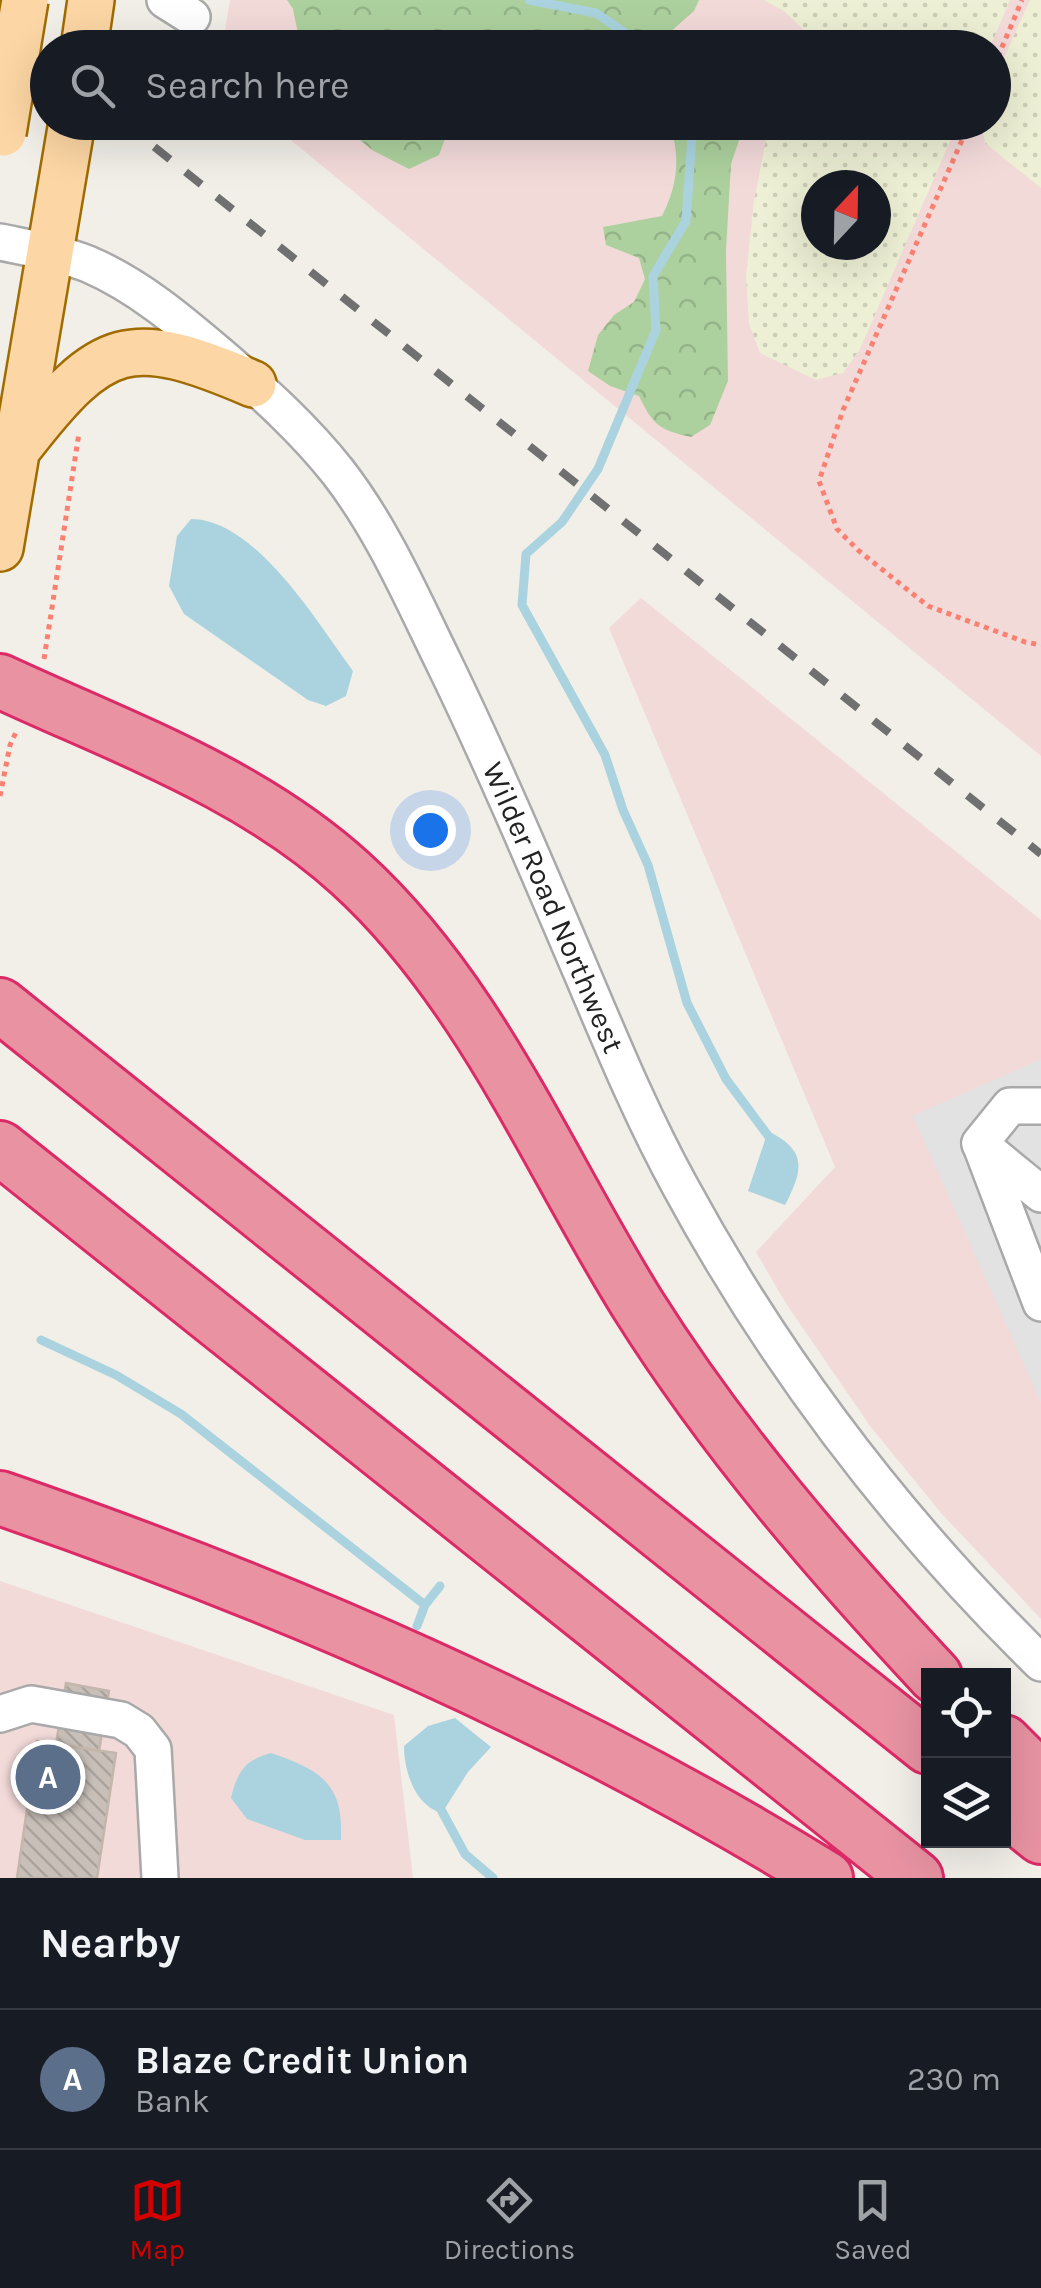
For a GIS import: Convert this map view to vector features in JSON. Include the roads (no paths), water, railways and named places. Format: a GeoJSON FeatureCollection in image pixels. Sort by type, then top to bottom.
{"type":"FeatureCollection","features":[{"type":"Feature","properties":{"kind":"highway"},"geometry":{"type":"LineString","coordinates":[[16,689],[199,773],[264,808],[319,847],[378,901],[439,974],[478,1032],[636,1302],[715,1421],[788,1512],[928,1668]]}},
{"type":"Feature","properties":{"kind":"highway"},"geometry":{"type":"LineString","coordinates":[[0,1005],[921,1741]]}},
{"type":"Feature","properties":{"kind":"highway"},"geometry":{"type":"LineString","coordinates":[[0,1148],[916,1878]]}},
{"type":"Feature","properties":{"kind":"highway"},"geometry":{"type":"LineString","coordinates":[[0,1498],[267,1596],[418,1661],[690,1798],[826,1878]]}},
{"type":"Feature","properties":{"kind":"highway"},"geometry":{"type":"LineString","coordinates":[[1011,1749],[1041,1779]]}},
{"type":"Feature","properties":{"kind":"highway"},"geometry":{"type":"LineString","coordinates":[[1011,1813],[1041,1837]]}},
{"type":"Feature","properties":{"kind":"main road"},"geometry":{"type":"LineString","coordinates":[[2,142],[25,0]]}},
{"type":"Feature","properties":{"kind":"main road"},"geometry":{"type":"LineString","coordinates":[[87,30],[91,0]]}},
{"type":"Feature","properties":{"kind":"main road"},"geometry":{"type":"LineString","coordinates":[[0,548],[69,140]]}},
{"type":"Feature","properties":{"kind":"main road"},"geometry":{"type":"LineString","coordinates":[[16,451],[66,390],[96,367],[119,356],[154,350],[176,354],[253,384]]}},
{"type":"Feature","properties":{"kind":"street","name":"Wilder Road Northwest"},"geometry":{"type":"LineString","coordinates":[[0,242],[86,263],[142,294],[253,384],[339,473],[376,528],[491,763],[622,1068],[677,1182],[737,1287],[809,1394],[888,1497],[972,1594],[1041,1663]]}},
{"type":"Feature","properties":{"kind":"street"},"geometry":{"type":"LineString","coordinates":[[980,1143],[1010,1106],[1041,1106]]}},
{"type":"Feature","properties":{"kind":"street"},"geometry":{"type":"LineString","coordinates":[[980,1143],[1041,1194]]}},
{"type":"Feature","properties":{"kind":"street"},"geometry":{"type":"LineString","coordinates":[[980,1143],[1041,1304]]}},
{"type":"Feature","properties":{"kind":"street"},"geometry":{"type":"LineString","coordinates":[[0,1714],[30,1704],[122,1720],[139,1732],[153,1749],[160,1878]]}},
{"type":"Feature","properties":{"kind":"water"},"geometry":{"type":"Polygon","coordinates":[[[191,519],[215,524],[239,536],[283,577],[353,671],[346,696],[326,706],[308,700],[184,614],[169,586],[177,536],[191,519]]]}},
{"type":"Feature","properties":{"kind":"water"},"geometry":{"type":"Polygon","coordinates":[[[768,1131],[790,1146],[798,1162],[796,1181],[785,1205],[748,1191],[768,1131]]]}},
{"type":"Feature","properties":{"kind":"water"},"geometry":{"type":"Polygon","coordinates":[[[455,1718],[491,1747],[468,1772],[442,1813],[418,1795],[406,1766],[404,1746],[428,1726],[455,1718]]]}},
{"type":"Feature","properties":{"kind":"water"},"geometry":{"type":"Polygon","coordinates":[[[271,1753],[303,1766],[326,1782],[338,1805],[341,1840],[305,1840],[247,1819],[231,1798],[236,1781],[248,1763],[271,1753]]]}},
{"type":"Feature","properties":{"kind":"waterway"},"geometry":{"type":"LineString","coordinates":[[529,0],[596,13],[621,30]]}},
{"type":"Feature","properties":{"kind":"waterway"},"geometry":{"type":"LineString","coordinates":[[692,140],[686,221],[653,276],[656,330],[598,469],[562,522],[526,554],[522,605],[605,755],[623,810],[648,865],[687,1003],[726,1079],[772,1141]]}},
{"type":"Feature","properties":{"kind":"waterway"},"geometry":{"type":"LineString","coordinates":[[41,1340],[116,1375],[181,1414],[425,1605]]}},
{"type":"Feature","properties":{"kind":"waterway"},"geometry":{"type":"LineString","coordinates":[[417,1626],[425,1605],[440,1586]]}},
{"type":"Feature","properties":{"kind":"waterway"},"geometry":{"type":"LineString","coordinates":[[438,1804],[465,1854],[493,1878]]}},
{"type":"Feature","properties":{"kind":"railway"},"geometry":{"type":"LineString","coordinates":[[0,24],[30,48]]}},
{"type":"Feature","properties":{"kind":"railway"},"geometry":{"type":"LineString","coordinates":[[146,140],[1041,854]]}},
{"type":"Feature","properties":{"kind":"place","name":"Blaze Credit Union"},"geometry":{"type":"Point","coordinates":[48,1777]}}]}
